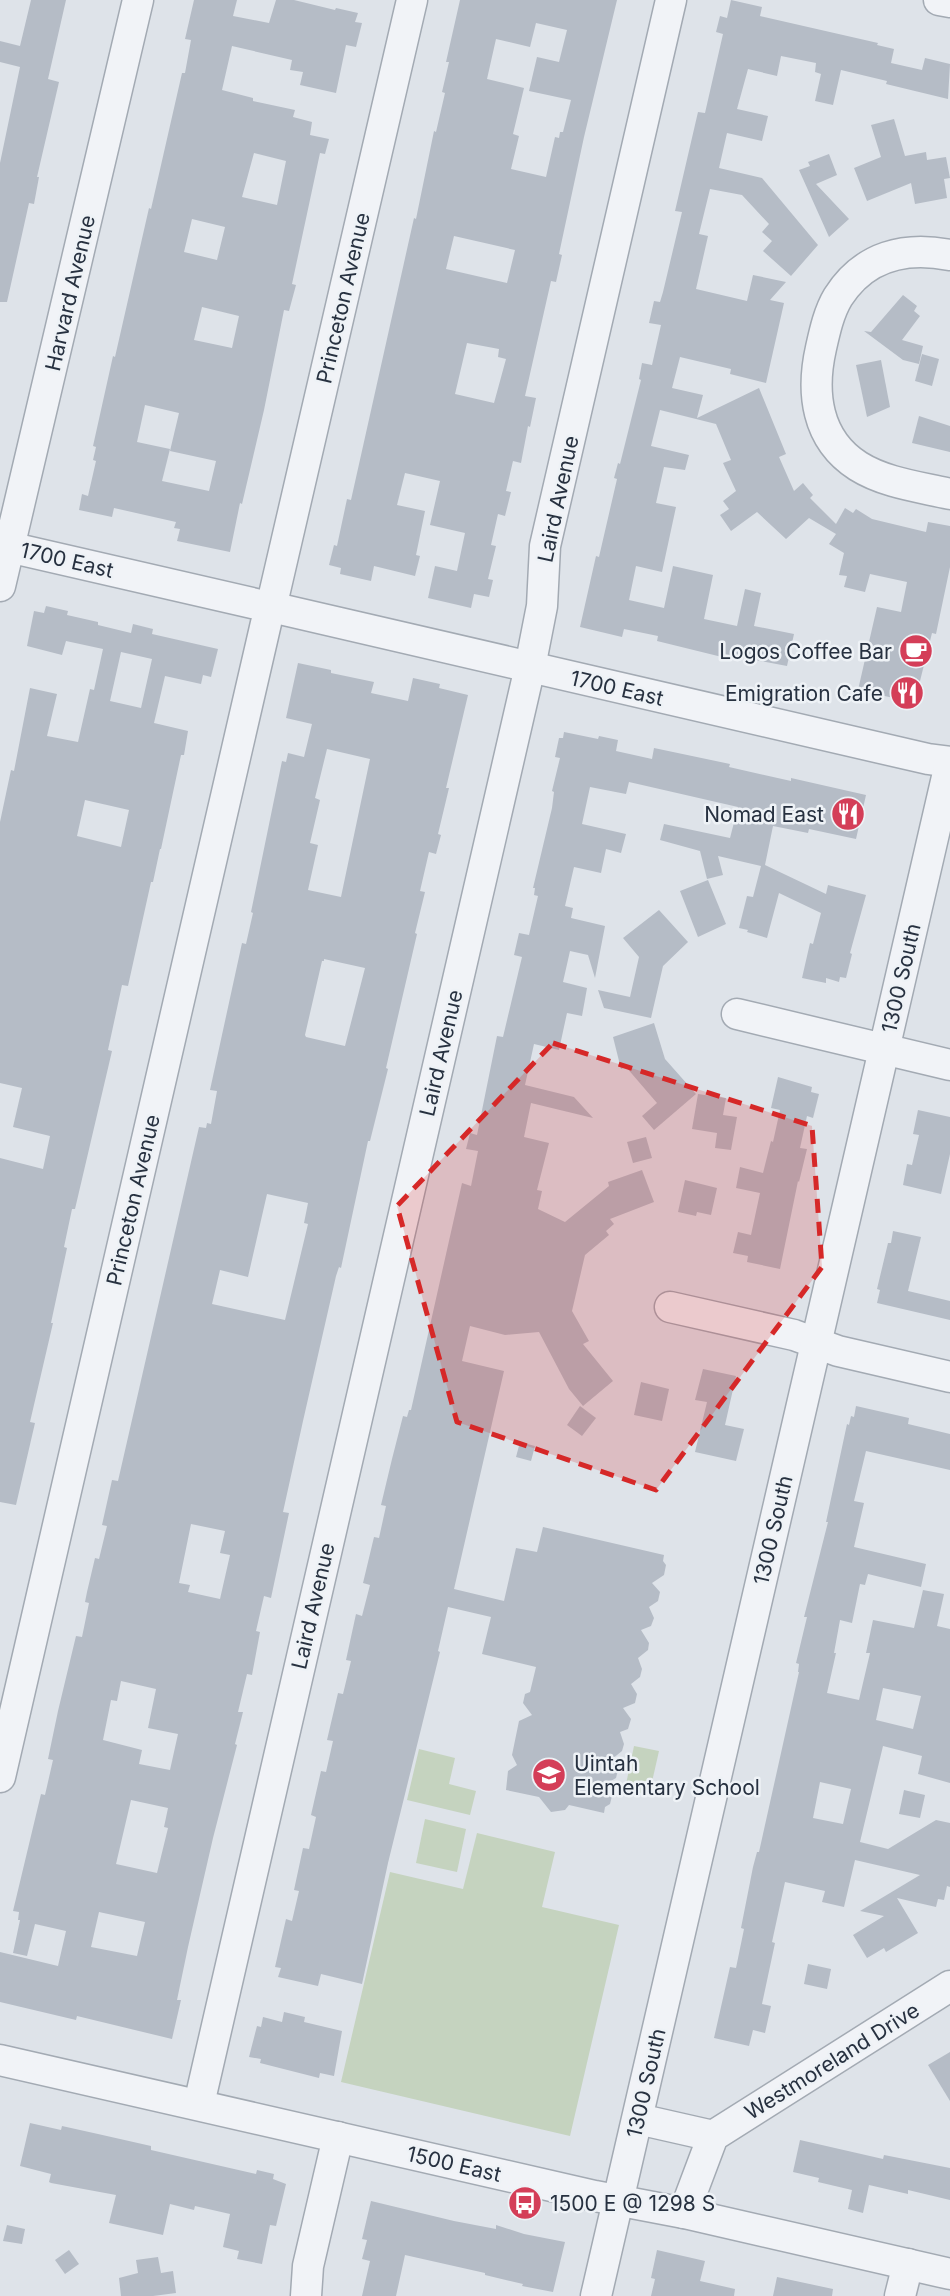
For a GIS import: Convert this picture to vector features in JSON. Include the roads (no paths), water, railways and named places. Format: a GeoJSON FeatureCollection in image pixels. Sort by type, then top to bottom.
{"type":"FeatureCollection","features":[{"type":"Feature","properties":{"kind":"street","name":"Harvard Avenue"},"geometry":{"type":"LineString","coordinates":[[0,586],[5,546],[138,0]]}},
{"type":"Feature","properties":{"kind":"street","name":"Princeton Avenue"},"geometry":{"type":"LineString","coordinates":[[0,1777],[412,0]]}},
{"type":"Feature","properties":{"kind":"street","name":"Laird Avenue"},"geometry":{"type":"LineString","coordinates":[[199,2105],[530,667],[542,606],[545,546],[671,0]]}},
{"type":"Feature","properties":{"kind":"street"},"geometry":{"type":"LineString","coordinates":[[939,0],[950,2]]}},
{"type":"Feature","properties":{"kind":"street"},"geometry":{"type":"LineString","coordinates":[[950,255],[926,251],[902,252],[881,259],[861,272],[838,298],[830,315],[815,378],[822,424],[845,456],[875,475],[950,494]]}},
{"type":"Feature","properties":{"kind":"street","name":"1700 East"},"geometry":{"type":"LineString","coordinates":[[5,546],[950,763]]}},
{"type":"Feature","properties":{"kind":"street","name":"1300 South"},"geometry":{"type":"LineString","coordinates":[[596,2296],[950,763]]}},
{"type":"Feature","properties":{"kind":"street"},"geometry":{"type":"LineString","coordinates":[[737,1014],[950,1065]]}},
{"type":"Feature","properties":{"kind":"street"},"geometry":{"type":"LineString","coordinates":[[670,1307],[794,1335],[838,1351],[950,1377]]}},
{"type":"Feature","properties":{"kind":"street","name":"Westmoreland Drive"},"geometry":{"type":"LineString","coordinates":[[713,2136],[950,1986]]}},
{"type":"Feature","properties":{"kind":"street","name":"1500 East"},"geometry":{"type":"LineString","coordinates":[[0,2061],[950,2274]]}},
{"type":"Feature","properties":{"kind":"street"},"geometry":{"type":"LineString","coordinates":[[638,2119],[713,2136],[684,2213]]}},
{"type":"Feature","properties":{"kind":"street"},"geometry":{"type":"LineString","coordinates":[[306,2296],[308,2266],[338,2137]]}},
{"type":"Feature","properties":{"kind":"street"},"geometry":{"type":"LineString","coordinates":[[900,2296],[908,2264]]}},
{"type":"Feature","properties":{"kind":"place","name":"Logos Coffee Bar"},"geometry":{"type":"Point","coordinates":[916,651]}},
{"type":"Feature","properties":{"kind":"place","name":"Emigration Cafe"},"geometry":{"type":"Point","coordinates":[907,693]}},
{"type":"Feature","properties":{"kind":"place","name":"Nomad East"},"geometry":{"type":"Point","coordinates":[848,814]}},
{"type":"Feature","properties":{"kind":"place","name":"Uintah Elementary School"},"geometry":{"type":"Point","coordinates":[549,1775]}},
{"type":"Feature","properties":{"kind":"place","name":"1500 E @ 1298 S"},"geometry":{"type":"Point","coordinates":[525,2203]}}]}
